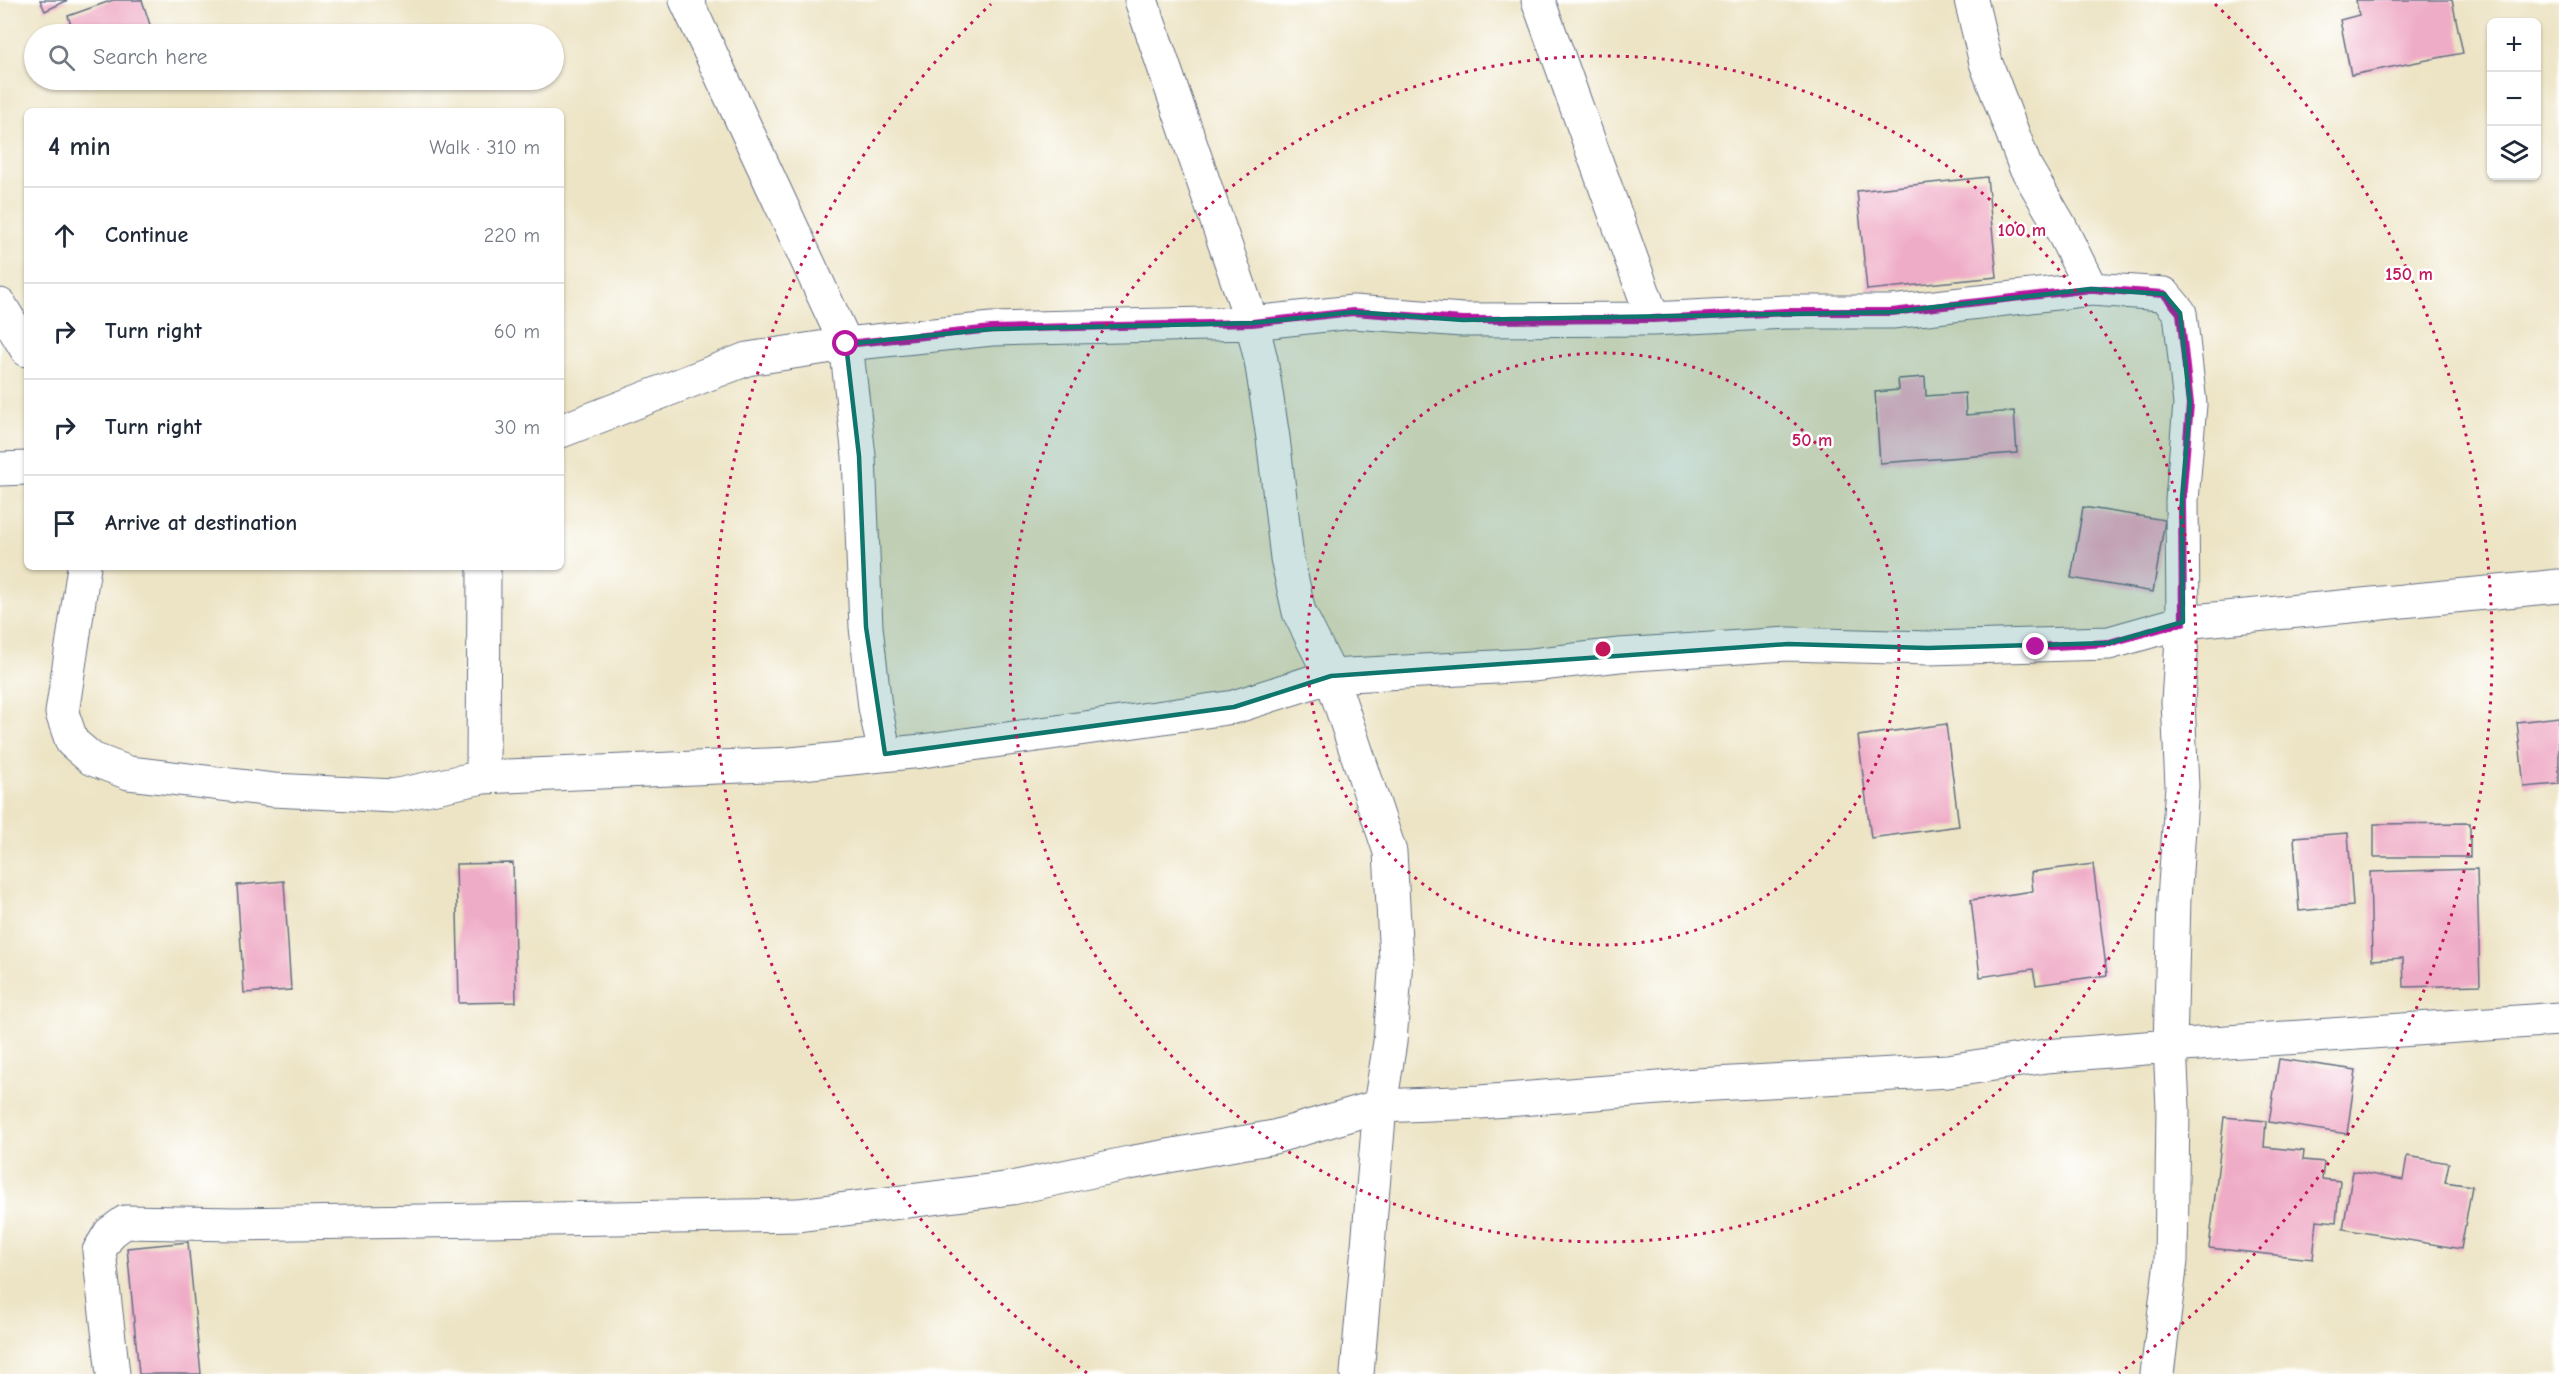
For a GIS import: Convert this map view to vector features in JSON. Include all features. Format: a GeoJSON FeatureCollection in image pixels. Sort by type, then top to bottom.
{"type":"FeatureCollection","features":[{"type":"Feature","properties":{"kind":"street"},"geometry":{"type":"LineString","coordinates":[[686,0],[846,344],[859,456],[866,627],[875,707],[885,754]]}},
{"type":"Feature","properties":{"kind":"street"},"geometry":{"type":"LineString","coordinates":[[1140,0],[1252,323],[1261,360],[1273,438],[1287,558],[1299,612],[1330,676],[1390,852],[1396,959],[1390,1042],[1380,1106],[1356,1374]]}},
{"type":"Feature","properties":{"kind":"street"},"geometry":{"type":"LineString","coordinates":[[1538,0],[1653,319]]}},
{"type":"Feature","properties":{"kind":"street"},"geometry":{"type":"LineString","coordinates":[[1971,0],[1986,63],[2025,166],[2059,224],[2091,289]]}},
{"type":"Feature","properties":{"kind":"street"},"geometry":{"type":"LineString","coordinates":[[564,430],[747,359],[846,344],[992,329],[1252,323],[1353,312],[1463,320],[1653,319],[1785,312],[1892,312],[2091,289],[2164,294],[2180,313],[2190,404],[2182,500],[2183,622],[2178,702],[2182,786],[2174,899],[2170,1046],[2173,1108],[2171,1261],[2157,1374]]}},
{"type":"Feature","properties":{"kind":"street"},"geometry":{"type":"LineString","coordinates":[[0,305],[24,345]]}},
{"type":"Feature","properties":{"kind":"street"},"geometry":{"type":"LineString","coordinates":[[0,469],[24,468]]}},
{"type":"Feature","properties":{"kind":"street"},"geometry":{"type":"LineString","coordinates":[[84,570],[62,713],[72,742],[92,759],[129,773],[273,790],[393,796],[483,777],[790,764],[1041,736],[1234,707],[1330,676],[1532,665],[1619,655],[1788,644],[1940,648],[2109,643],[2183,622],[2559,586]]}},
{"type":"Feature","properties":{"kind":"street"},"geometry":{"type":"LineString","coordinates":[[483,777],[484,570]]}},
{"type":"Feature","properties":{"kind":"street"},"geometry":{"type":"LineString","coordinates":[[113,1374],[99,1251],[110,1233],[125,1221],[236,1224],[798,1215],[1012,1188],[1129,1163],[1274,1137],[1380,1106],[1480,1102],[1697,1085],[1948,1071],[2046,1056],[2559,1018]]}},
{"type":"Feature","properties":{"kind":"highlighted area"},"geometry":{"type":"Polygon","coordinates":[[[2091,289],[2164,294],[2180,313],[2190,404],[2182,500],[2183,622],[2109,643],[1928,648],[1788,644],[1331,676],[1234,707],[885,754],[866,627],[859,456],[846,344],[992,329],[1252,323],[1353,312],[1463,320],[1892,312],[2091,289]]]}},
{"type":"Feature","properties":{"kind":"building"},"geometry":{"type":"Polygon","coordinates":[[[40,0],[68,0],[45,11],[40,0]]]}},
{"type":"Feature","properties":{"kind":"building"},"geometry":{"type":"Polygon","coordinates":[[[113,0],[142,0],[150,24],[71,24],[68,16],[113,0]]]}},
{"type":"Feature","properties":{"kind":"building"},"geometry":{"type":"Polygon","coordinates":[[[2356,0],[2452,0],[2463,53],[2351,75],[2340,20],[2359,15],[2356,0]]]}},
{"type":"Feature","properties":{"kind":"building"},"geometry":{"type":"Polygon","coordinates":[[[1987,177],[1997,277],[1867,290],[1857,191],[1987,177]]]}},
{"type":"Feature","properties":{"kind":"building"},"geometry":{"type":"Polygon","coordinates":[[[1925,377],[1926,396],[1965,393],[1966,415],[2014,411],[2017,453],[1880,463],[1875,392],[1899,390],[1898,379],[1925,377]]]}},
{"type":"Feature","properties":{"kind":"building"},"geometry":{"type":"Polygon","coordinates":[[[2083,507],[2165,520],[2153,592],[2071,578],[2083,507]]]}},
{"type":"Feature","properties":{"kind":"building"},"geometry":{"type":"Polygon","coordinates":[[[2559,717],[2559,784],[2524,787],[2517,722],[2559,717]]]}},
{"type":"Feature","properties":{"kind":"building"},"geometry":{"type":"Polygon","coordinates":[[[1946,724],[1959,826],[1871,838],[1858,736],[1946,724]]]}},
{"type":"Feature","properties":{"kind":"building"},"geometry":{"type":"Polygon","coordinates":[[[2470,823],[2470,857],[2374,857],[2374,824],[2470,823]]]}},
{"type":"Feature","properties":{"kind":"building"},"geometry":{"type":"Polygon","coordinates":[[[2348,833],[2353,906],[2299,911],[2294,837],[2348,833]]]}},
{"type":"Feature","properties":{"kind":"building"},"geometry":{"type":"Polygon","coordinates":[[[513,863],[516,1002],[459,1003],[456,864],[513,863]]]}},
{"type":"Feature","properties":{"kind":"building"},"geometry":{"type":"Polygon","coordinates":[[[2093,864],[2107,975],[2036,985],[2033,969],[1980,977],[1971,900],[2033,891],[2031,872],[2093,864]]]}},
{"type":"Feature","properties":{"kind":"building"},"geometry":{"type":"Polygon","coordinates":[[[2477,869],[2480,985],[2404,987],[2403,958],[2372,960],[2370,872],[2477,869]]]}},
{"type":"Feature","properties":{"kind":"building"},"geometry":{"type":"Polygon","coordinates":[[[284,881],[291,990],[244,993],[237,885],[284,881]]]}},
{"type":"Feature","properties":{"kind":"building"},"geometry":{"type":"Polygon","coordinates":[[[2279,1059],[2356,1070],[2347,1134],[2269,1122],[2279,1059]]]}},
{"type":"Feature","properties":{"kind":"building"},"geometry":{"type":"Polygon","coordinates":[[[2224,1117],[2266,1121],[2264,1147],[2304,1151],[2303,1160],[2324,1162],[2322,1179],[2340,1181],[2336,1222],[2317,1220],[2313,1259],[2209,1248],[2224,1117]]]}},
{"type":"Feature","properties":{"kind":"building"},"geometry":{"type":"Polygon","coordinates":[[[2407,1156],[2449,1163],[2445,1182],[2472,1186],[2461,1249],[2343,1229],[2353,1171],[2403,1180],[2407,1156]]]}},
{"type":"Feature","properties":{"kind":"building"},"geometry":{"type":"Polygon","coordinates":[[[188,1242],[201,1374],[139,1374],[127,1248],[188,1242]]]}},
{"type":"Feature","properties":{"kind":"route"},"geometry":{"type":"LineString","coordinates":[[846,344],[992,329],[1252,323],[1353,312],[1463,320],[1653,319],[1785,312],[1892,312],[2091,289],[2164,294],[2180,313],[2190,404],[2182,500],[2183,622],[2109,643],[2036,647]]}}]}
